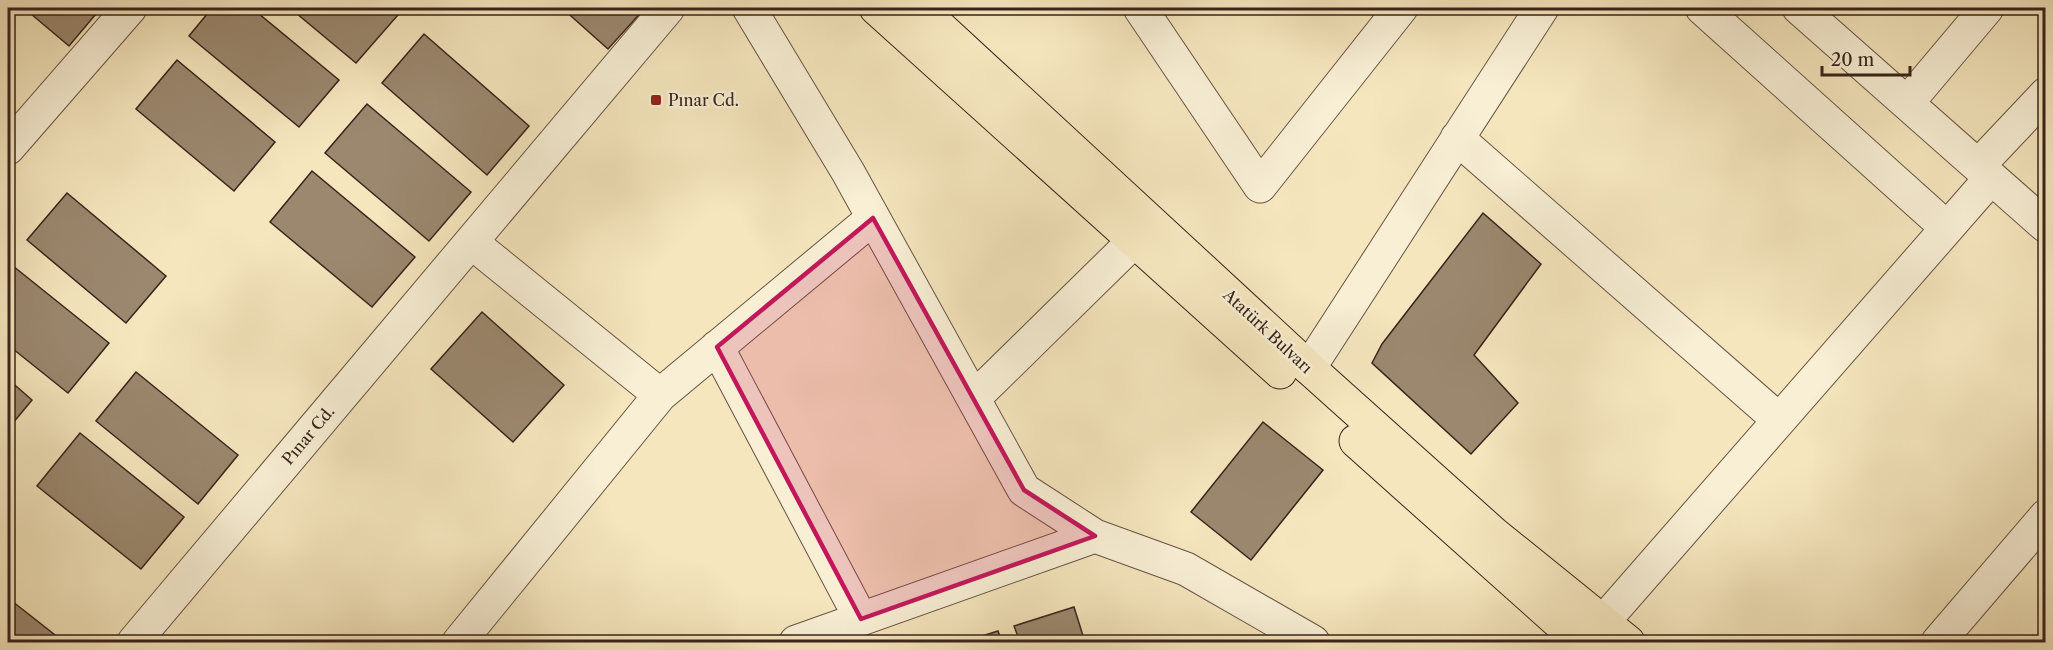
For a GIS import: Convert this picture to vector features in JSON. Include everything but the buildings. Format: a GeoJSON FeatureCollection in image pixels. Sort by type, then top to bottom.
{"type":"FeatureCollection","features":[{"type":"Feature","properties":{"kind":"main road","name":"Atatürk Bulvarı"},"geometry":{"type":"LineString","coordinates":[[876,8],[1134,241],[1592,633],[1628,642]]}},
{"type":"Feature","properties":{"kind":"main road","name":"Atatürk Bulvarı"},"geometry":{"type":"LineString","coordinates":[[919,8],[1308,368],[1493,533],[1592,633]]}},
{"type":"Feature","properties":{"kind":"street"},"geometry":{"type":"LineString","coordinates":[[8,148],[130,8]]}},
{"type":"Feature","properties":{"kind":"street","name":"Pınar Cd."},"geometry":{"type":"LineString","coordinates":[[134,642],[668,8]]}},
{"type":"Feature","properties":{"kind":"street"},"geometry":{"type":"LineString","coordinates":[[748,8],[873,218],[1024,489],[1095,536],[1186,569],[1313,642]]}},
{"type":"Feature","properties":{"kind":"street"},"geometry":{"type":"LineString","coordinates":[[1140,8],[1260,186],[1401,8]]}},
{"type":"Feature","properties":{"kind":"street"},"geometry":{"type":"LineString","coordinates":[[1308,368],[1542,8]]}},
{"type":"Feature","properties":{"kind":"street"},"geometry":{"type":"LineString","coordinates":[[1702,8],[1947,228]]}},
{"type":"Feature","properties":{"kind":"street"},"geometry":{"type":"LineString","coordinates":[[1799,8],[2046,226]]}},
{"type":"Feature","properties":{"kind":"street"},"geometry":{"type":"LineString","coordinates":[[1907,103],[1987,8]]}},
{"type":"Feature","properties":{"kind":"street"},"geometry":{"type":"LineString","coordinates":[[1592,633],[1947,228],[1984,172],[2046,94]]}},
{"type":"Feature","properties":{"kind":"street"},"geometry":{"type":"LineString","coordinates":[[1457,138],[1779,420]]}},
{"type":"Feature","properties":{"kind":"street"},"geometry":{"type":"LineString","coordinates":[[459,642],[660,395],[873,218]]}},
{"type":"Feature","properties":{"kind":"street"},"geometry":{"type":"LineString","coordinates":[[974,398],[1134,241]]}},
{"type":"Feature","properties":{"kind":"street"},"geometry":{"type":"LineString","coordinates":[[471,242],[660,395]]}},
{"type":"Feature","properties":{"kind":"street"},"geometry":{"type":"LineString","coordinates":[[717,347],[861,619]]}},
{"type":"Feature","properties":{"kind":"street"},"geometry":{"type":"LineString","coordinates":[[1938,642],[2046,516]]}},
{"type":"Feature","properties":{"kind":"street"},"geometry":{"type":"LineString","coordinates":[[796,642],[1095,536]]}},
{"type":"Feature","properties":{"kind":"highlighted area"},"geometry":{"type":"Polygon","coordinates":[[[873,218],[1024,490],[1095,536],[861,619],[717,347],[873,218]]]}},
{"type":"Feature","properties":{"kind":"place","name":"Pınar Cd."},"geometry":{"type":"Point","coordinates":[656,100]}}]}
